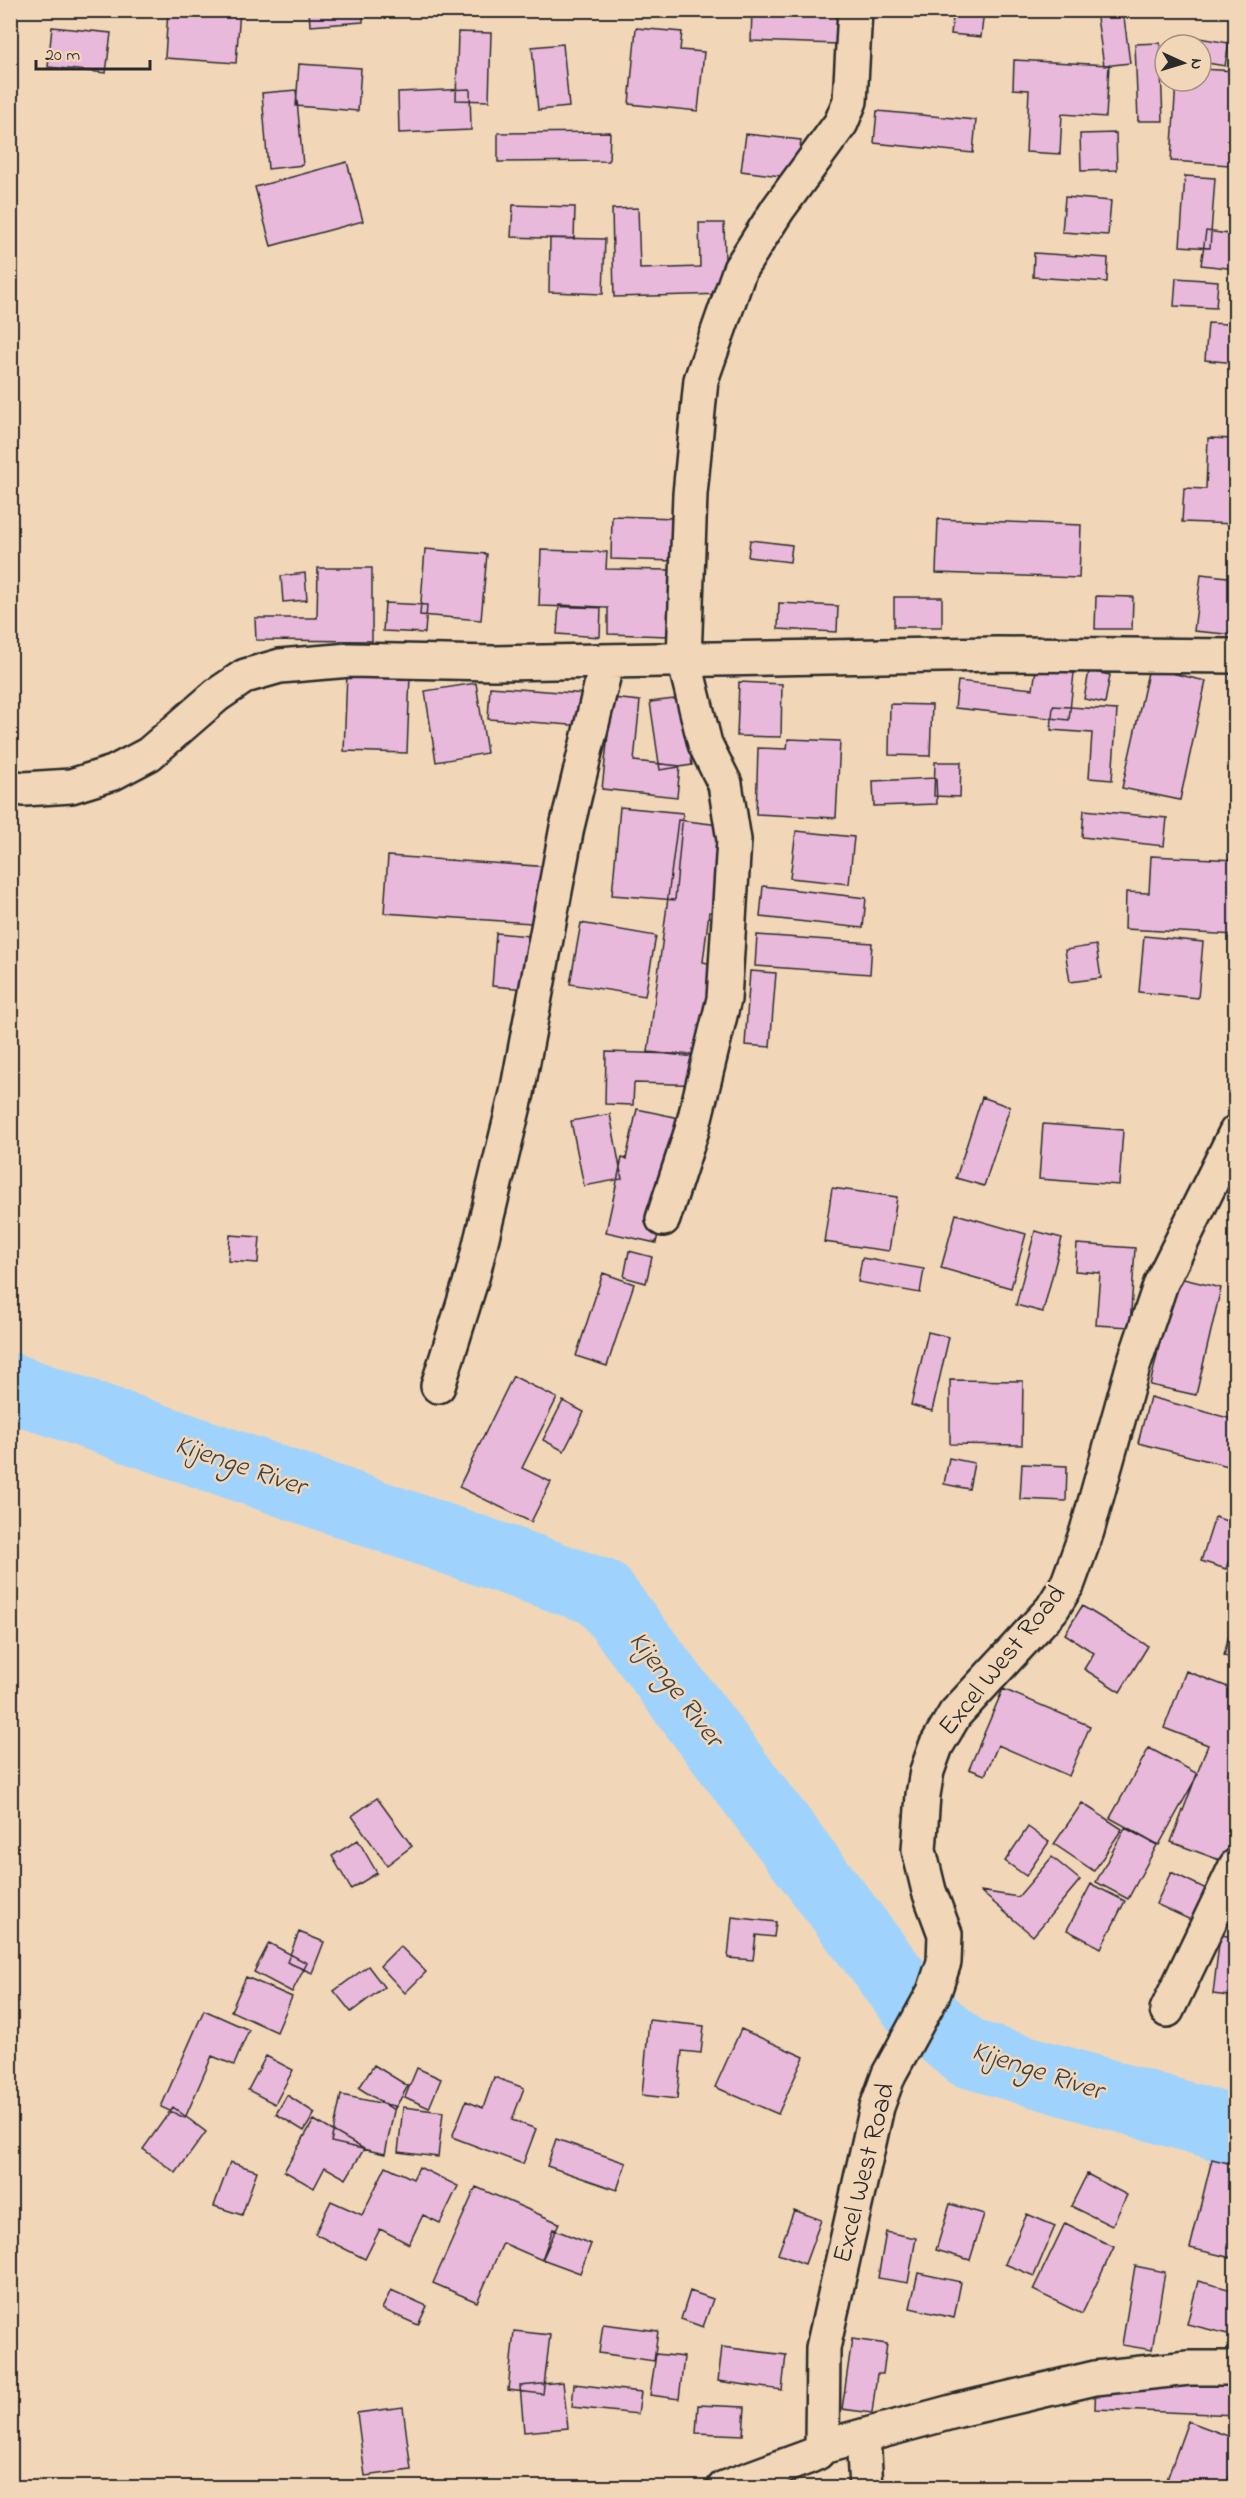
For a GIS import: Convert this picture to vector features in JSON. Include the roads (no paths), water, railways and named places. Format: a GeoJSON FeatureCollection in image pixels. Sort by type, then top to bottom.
{"type":"FeatureCollection","features":[{"type":"Feature","properties":{"kind":"street"},"geometry":{"type":"LineString","coordinates":[[663,1219],[692,1130],[724,999],[734,840],[725,784],[705,744],[684,659],[690,494],[701,380],[740,270],[778,209],[841,123],[850,101],[855,10]]}},
{"type":"Feature","properties":{"kind":"street"},"geometry":{"type":"LineString","coordinates":[[10,787],[24,789],[71,786],[113,773],[149,754],[217,695],[245,676],[280,666],[350,660],[494,663],[997,654],[1236,656]]}},
{"type":"Feature","properties":{"kind":"street"},"geometry":{"type":"LineString","coordinates":[[438,1386],[473,1274],[517,1093],[567,827],[607,661]]}},
{"type":"Feature","properties":{"kind":"street","name":"Excel West Road"},"geometry":{"type":"LineString","coordinates":[[822,2447],[823,2348],[877,2107],[889,2074],[934,1992],[944,1962],[945,1934],[929,1892],[920,1850],[923,1795],[927,1771],[936,1746],[956,1714],[1052,1609],[1068,1583],[1087,1531],[1134,1363],[1161,1283],[1236,1132]]}},
{"type":"Feature","properties":{"kind":"street"},"geometry":{"type":"LineString","coordinates":[[1167,2010],[1236,1866]]}},
{"type":"Feature","properties":{"kind":"street"},"geometry":{"type":"LineString","coordinates":[[724,2487],[808,2457],[817,2453],[822,2447],[959,2409],[1095,2378],[1189,2368],[1236,2368]]}},
{"type":"Feature","properties":{"kind":"street"},"geometry":{"type":"LineString","coordinates":[[863,2436],[866,2487]]}},
{"type":"Feature","properties":{"kind":"waterway","name":"Kijenge River"},"geometry":{"type":"LineString","coordinates":[[10,1387],[602,1593],[918,2011],[967,2053],[1236,2131]]}}]}
